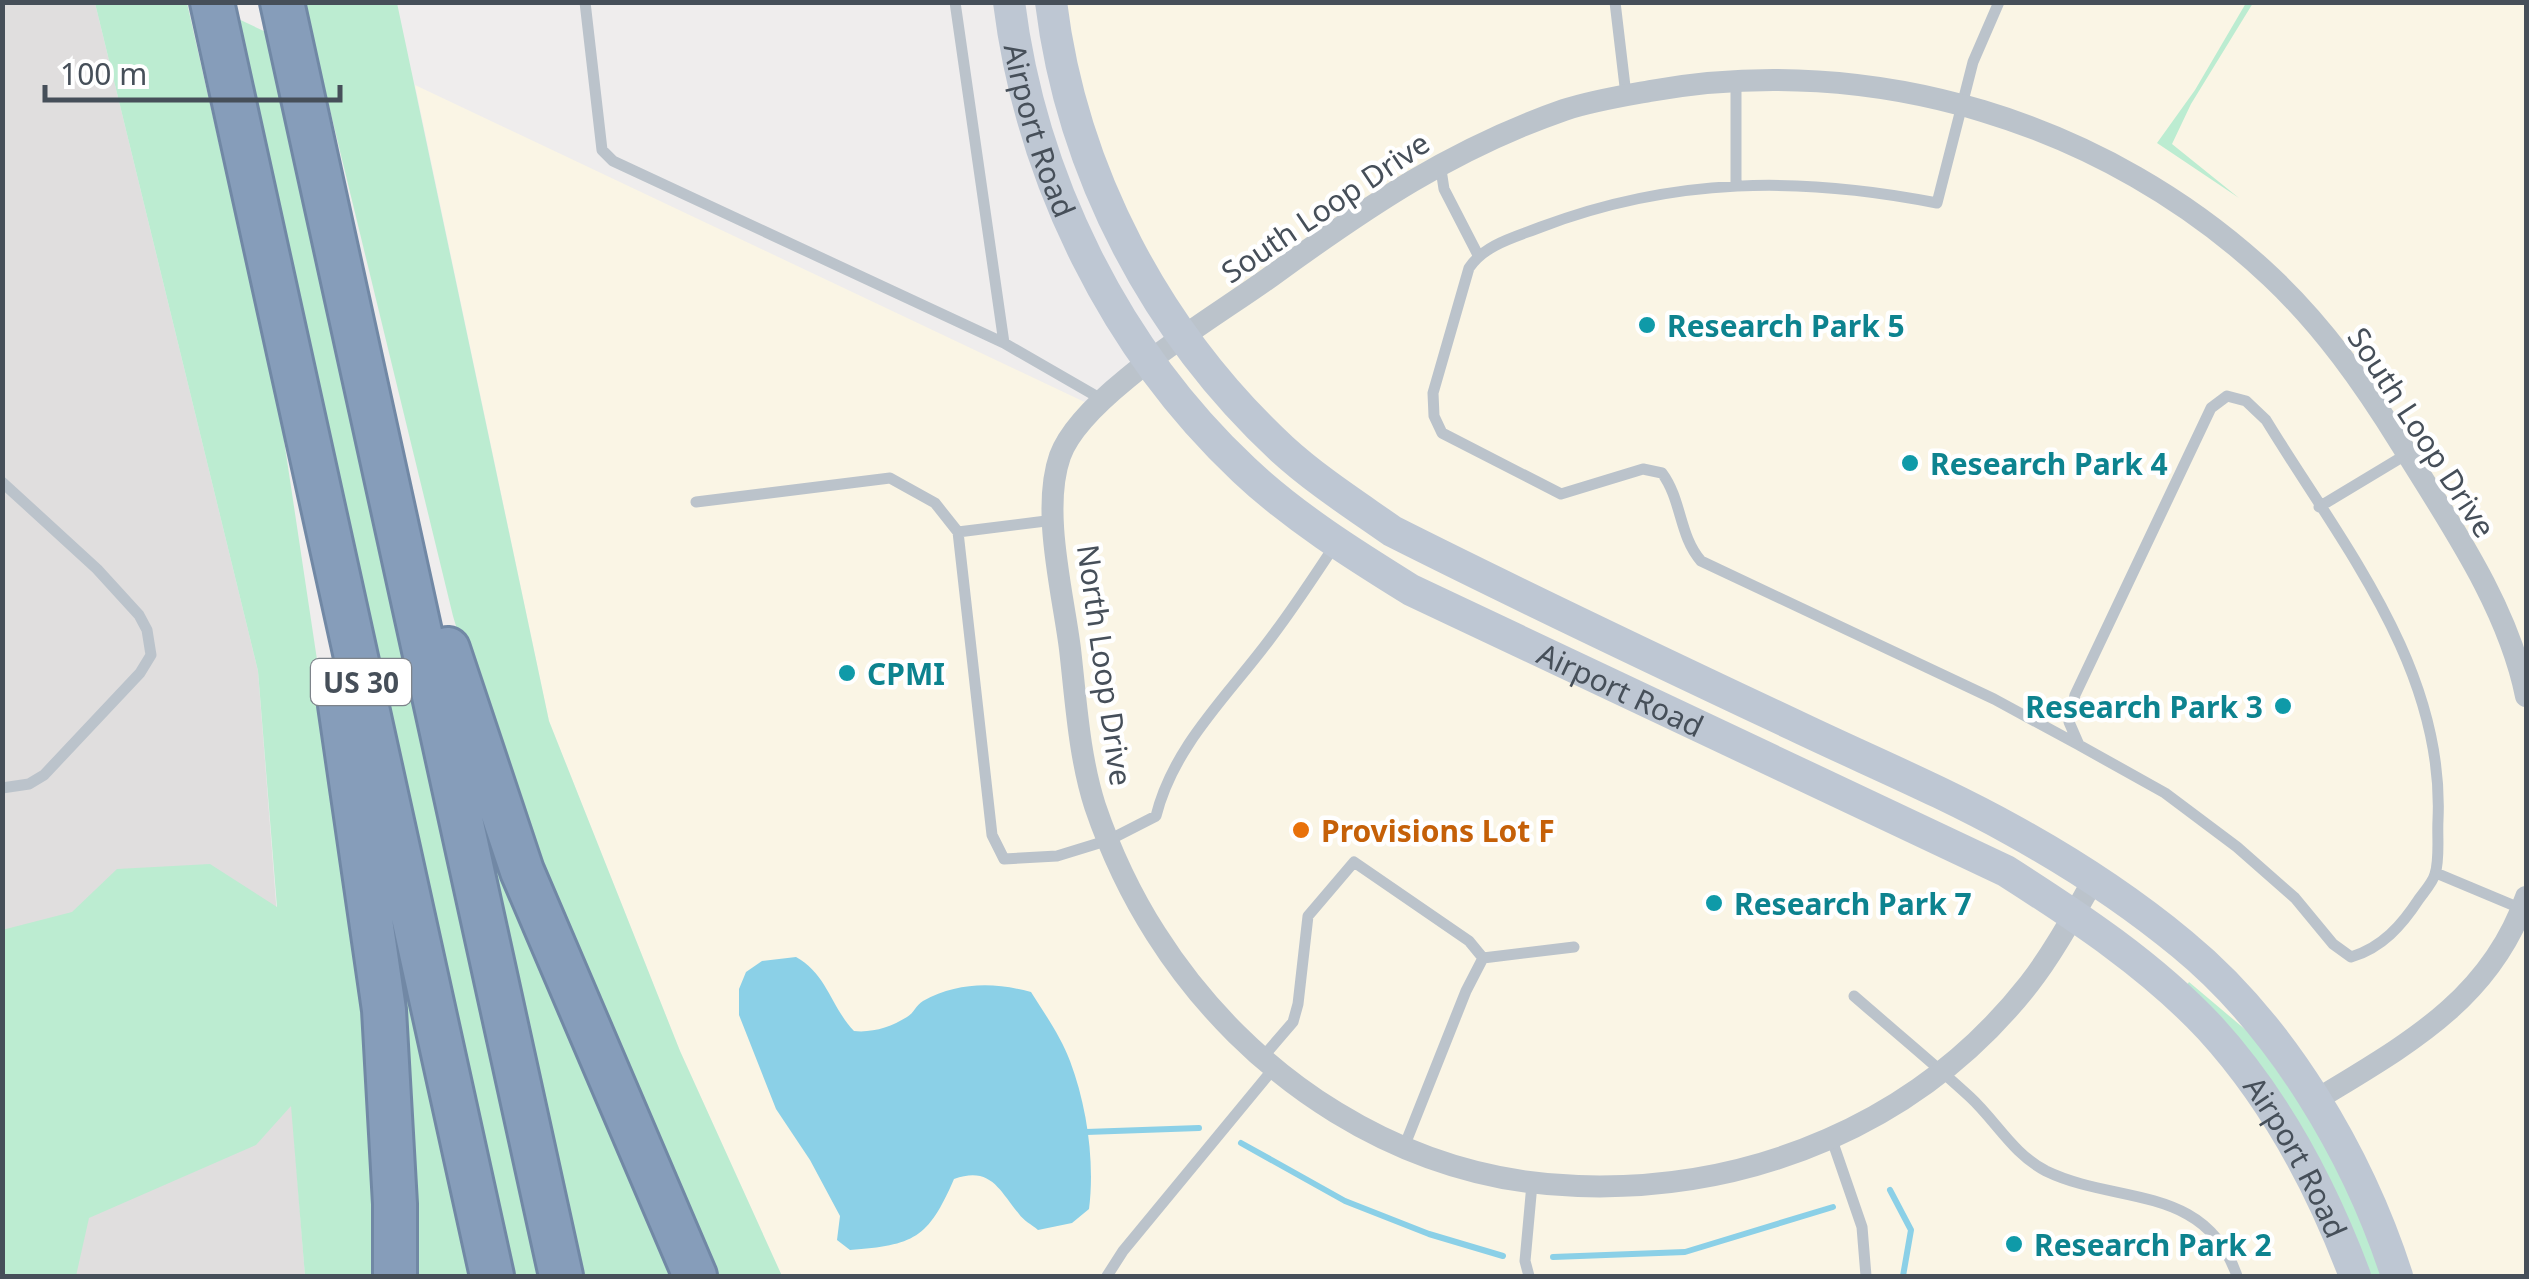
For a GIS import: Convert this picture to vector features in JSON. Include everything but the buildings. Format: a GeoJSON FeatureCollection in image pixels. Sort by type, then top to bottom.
{"type":"FeatureCollection","features":[{"type":"Feature","properties":{"kind":"highway","name":"US 30"},"geometry":{"type":"LineString","coordinates":[[212,2],[492,1276]]}},
{"type":"Feature","properties":{"kind":"highway","name":"US 30"},"geometry":{"type":"LineString","coordinates":[[282,2],[562,1276]]}},
{"type":"Feature","properties":{"kind":"highway"},"geometry":{"type":"LineString","coordinates":[[364,364],[428,588],[522,871],[695,1276]]}},
{"type":"Feature","properties":{"kind":"highway"},"geometry":{"type":"LineString","coordinates":[[316,482],[315,567],[334,664],[384,1010],[392,1128],[395,1276]]}},
{"type":"Feature","properties":{"kind":"main road","name":"Airport Road"},"geometry":{"type":"LineString","coordinates":[[1009,2],[1033,121],[1071,226],[1112,306],[1150,361],[1178,398],[1246,472],[1336,543],[1411,590],[1970,853],[2074,914],[2158,978],[2211,1029],[2257,1088],[2318,1190],[2355,1276]]}},
{"type":"Feature","properties":{"kind":"main road","name":"Airport Road"},"geometry":{"type":"LineString","coordinates":[[1051,2],[1063,64],[1090,161],[1129,250],[1183,339],[1284,450],[1392,531],[2011,829],[2094,879],[2184,945],[2235,996],[2316,1100],[2357,1176],[2397,1276]]}},
{"type":"Feature","properties":{"kind":"street","name":"South Loop Drive"},"geometry":{"type":"LineString","coordinates":[[1150,361],[1387,194],[1440,162],[1570,108],[1626,95],[1736,79],[1852,83],[1904,90],[2029,126],[2117,166],[2231,242],[2269,275],[2340,353],[2407,454],[2494,605],[2518,662],[2526,696]]}},
{"type":"Feature","properties":{"kind":"street","name":"North Loop Drive"},"geometry":{"type":"LineString","coordinates":[[1150,361],[1082,417],[1056,470],[1054,520],[1088,782],[1109,840],[1148,922],[1176,964],[1209,1007],[1268,1063],[1327,1108],[1404,1147],[1485,1175],[1532,1184],[1630,1187],[1732,1174],[1832,1140],[1942,1073],[2029,984],[2094,879]]}},
{"type":"Feature","properties":{"kind":"street"},"geometry":{"type":"LineString","coordinates":[[2316,1100],[2446,1016],[2483,977],[2516,927],[2524,903]]}},
{"type":"Feature","properties":{"kind":"lane"},"geometry":{"type":"LineString","coordinates":[[585,2],[602,150],[613,161],[1004,343],[1103,400]]}},
{"type":"Feature","properties":{"kind":"lane"},"geometry":{"type":"LineString","coordinates":[[956,2],[1004,343]]}},
{"type":"Feature","properties":{"kind":"lane"},"geometry":{"type":"LineString","coordinates":[[1615,2],[1626,95]]}},
{"type":"Feature","properties":{"kind":"lane"},"geometry":{"type":"LineString","coordinates":[[1995,4],[1972,62],[1937,203],[1812,184],[1736,184],[1658,194],[1570,216],[1504,241],[1478,255],[1469,268],[1433,393],[1434,416],[1442,433],[1561,494],[1642,470],[1662,472],[1674,488],[1690,548],[1702,560],[1994,699],[2165,794],[2237,847],[2295,898],[2332,944],[2352,957],[2368,952],[2402,925],[2436,874],[2438,804],[2432,742],[2413,670],[2382,607],[2266,420],[2246,401],[2227,396],[2211,408],[2075,694],[2069,722],[2078,744]]}},
{"type":"Feature","properties":{"kind":"lane"},"geometry":{"type":"LineString","coordinates":[[1736,79],[1736,184]]}},
{"type":"Feature","properties":{"kind":"lane"},"geometry":{"type":"LineString","coordinates":[[1440,162],[1444,189],[1478,255]]}},
{"type":"Feature","properties":{"kind":"lane"},"geometry":{"type":"LineString","coordinates":[[2320,508],[2407,454]]}},
{"type":"Feature","properties":{"kind":"lane"},"geometry":{"type":"LineString","coordinates":[[696,502],[890,478],[935,502],[958,532],[992,836],[1004,859],[1058,856],[1109,840],[1156,816],[1163,788],[1184,747],[1274,635],[1336,543]]}},
{"type":"Feature","properties":{"kind":"lane"},"geometry":{"type":"LineString","coordinates":[[2,482],[97,569],[139,615],[148,630],[150,655],[140,673],[44,776],[28,784],[2,788]]}},
{"type":"Feature","properties":{"kind":"lane"},"geometry":{"type":"LineString","coordinates":[[958,532],[1054,520]]}},
{"type":"Feature","properties":{"kind":"lane"},"geometry":{"type":"LineString","coordinates":[[1106,1276],[1268,1063],[1293,1022],[1308,916],[1354,862],[1469,941],[1483,958]]}},
{"type":"Feature","properties":{"kind":"lane"},"geometry":{"type":"LineString","coordinates":[[2436,874],[2524,903]]}},
{"type":"Feature","properties":{"kind":"lane"},"geometry":{"type":"LineString","coordinates":[[1483,958],[1574,947]]}},
{"type":"Feature","properties":{"kind":"lane"},"geometry":{"type":"LineString","coordinates":[[1404,1147],[1483,958]]}},
{"type":"Feature","properties":{"kind":"lane"},"geometry":{"type":"LineString","coordinates":[[1854,996],[1974,1100],[2008,1141],[2045,1170],[2179,1209],[2213,1235],[2237,1276]]}},
{"type":"Feature","properties":{"kind":"lane"},"geometry":{"type":"LineString","coordinates":[[1832,1140],[1862,1227],[1866,1276]]}},
{"type":"Feature","properties":{"kind":"lane"},"geometry":{"type":"LineString","coordinates":[[1529,1276],[1526,1261],[1532,1184]]}},
{"type":"Feature","properties":{"kind":"shaded area"},"geometry":{"type":"Polygon","coordinates":[[[2,3],[95,3],[258,671],[305,1276],[3,1276],[2,3]]]}},
{"type":"Feature","properties":{"kind":"shaded area"},"geometry":{"type":"Polygon","coordinates":[[[1052,3],[2526,3],[2526,1276],[782,1276],[680,1051],[549,721],[415,85],[1093,406],[1182,336],[1129,249],[1052,3]]]}},
{"type":"Feature","properties":{"kind":"green space"},"geometry":{"type":"Polygon","coordinates":[[[95,3],[187,3],[279,407],[319,673],[372,1083],[378,1276],[305,1276],[291,1106],[256,1145],[89,1218],[76,1276],[3,1276],[2,930],[72,912],[117,869],[210,864],[277,907],[258,671],[95,3]]]}},
{"type":"Feature","properties":{"kind":"green space"},"geometry":{"type":"Polygon","coordinates":[[[304,3],[397,3],[549,721],[680,1051],[782,1276],[712,1276],[498,767],[453,616],[304,3]]]}},
{"type":"Feature","properties":{"kind":"green space"},"geometry":{"type":"Polygon","coordinates":[[[2246,3],[2253,3],[2191,104],[2172,144],[2239,198],[2157,143],[2195,90],[2246,3]]]}},
{"type":"Feature","properties":{"kind":"green space"},"geometry":{"type":"Polygon","coordinates":[[[232,16],[268,33],[543,1276],[509,1276],[232,16]]]}},
{"type":"Feature","properties":{"kind":"green space"},"geometry":{"type":"Polygon","coordinates":[[[484,815],[679,1276],[581,1276],[478,818],[484,815]]]}},
{"type":"Feature","properties":{"kind":"green space"},"geometry":{"type":"Polygon","coordinates":[[[388,902],[469,1276],[404,1276],[388,902]]]}},
{"type":"Feature","properties":{"kind":"green space"},"geometry":{"type":"Polygon","coordinates":[[[2189,982],[2253,1036],[2324,1138],[2385,1276],[2367,1276],[2185,988],[2189,982]]]}},
{"type":"Feature","properties":{"kind":"water"},"geometry":{"type":"Polygon","coordinates":[[[796,957],[815,972],[854,1031],[888,1026],[909,1015],[923,1001],[949,990],[990,985],[1031,992],[1062,1043],[1081,1096],[1090,1153],[1089,1209],[1072,1223],[1038,1230],[993,1183],[986,1178],[967,1176],[954,1179],[927,1227],[904,1241],[850,1250],[837,1240],[840,1216],[776,1109],[739,1015],[739,989],[746,972],[762,961],[796,957]]]}},
{"type":"Feature","properties":{"kind":"waterway"},"geometry":{"type":"LineString","coordinates":[[1086,1132],[1199,1128]]}},
{"type":"Feature","properties":{"kind":"waterway"},"geometry":{"type":"LineString","coordinates":[[1241,1143],[1345,1201],[1429,1234],[1503,1256]]}},
{"type":"Feature","properties":{"kind":"waterway"},"geometry":{"type":"LineString","coordinates":[[1890,1190],[1911,1230],[1903,1276]]}},
{"type":"Feature","properties":{"kind":"waterway"},"geometry":{"type":"LineString","coordinates":[[1553,1257],[1685,1252],[1833,1207]]}},
{"type":"Feature","properties":{"kind":"place","name":"Research Park 5"},"geometry":{"type":"Point","coordinates":[1647,325]}},
{"type":"Feature","properties":{"kind":"place","name":"Research Park 4"},"geometry":{"type":"Point","coordinates":[1910,463]}},
{"type":"Feature","properties":{"kind":"place","name":"CPMI"},"geometry":{"type":"Point","coordinates":[847,673]}},
{"type":"Feature","properties":{"kind":"place","name":"Research Park 3"},"geometry":{"type":"Point","coordinates":[2283,706]}},
{"type":"Feature","properties":{"kind":"place","name":"Provisions Lot F"},"geometry":{"type":"Point","coordinates":[1301,830]}},
{"type":"Feature","properties":{"kind":"place","name":"Research Park 7"},"geometry":{"type":"Point","coordinates":[1714,903]}},
{"type":"Feature","properties":{"kind":"place","name":"Research Park 2"},"geometry":{"type":"Point","coordinates":[2014,1244]}}]}
